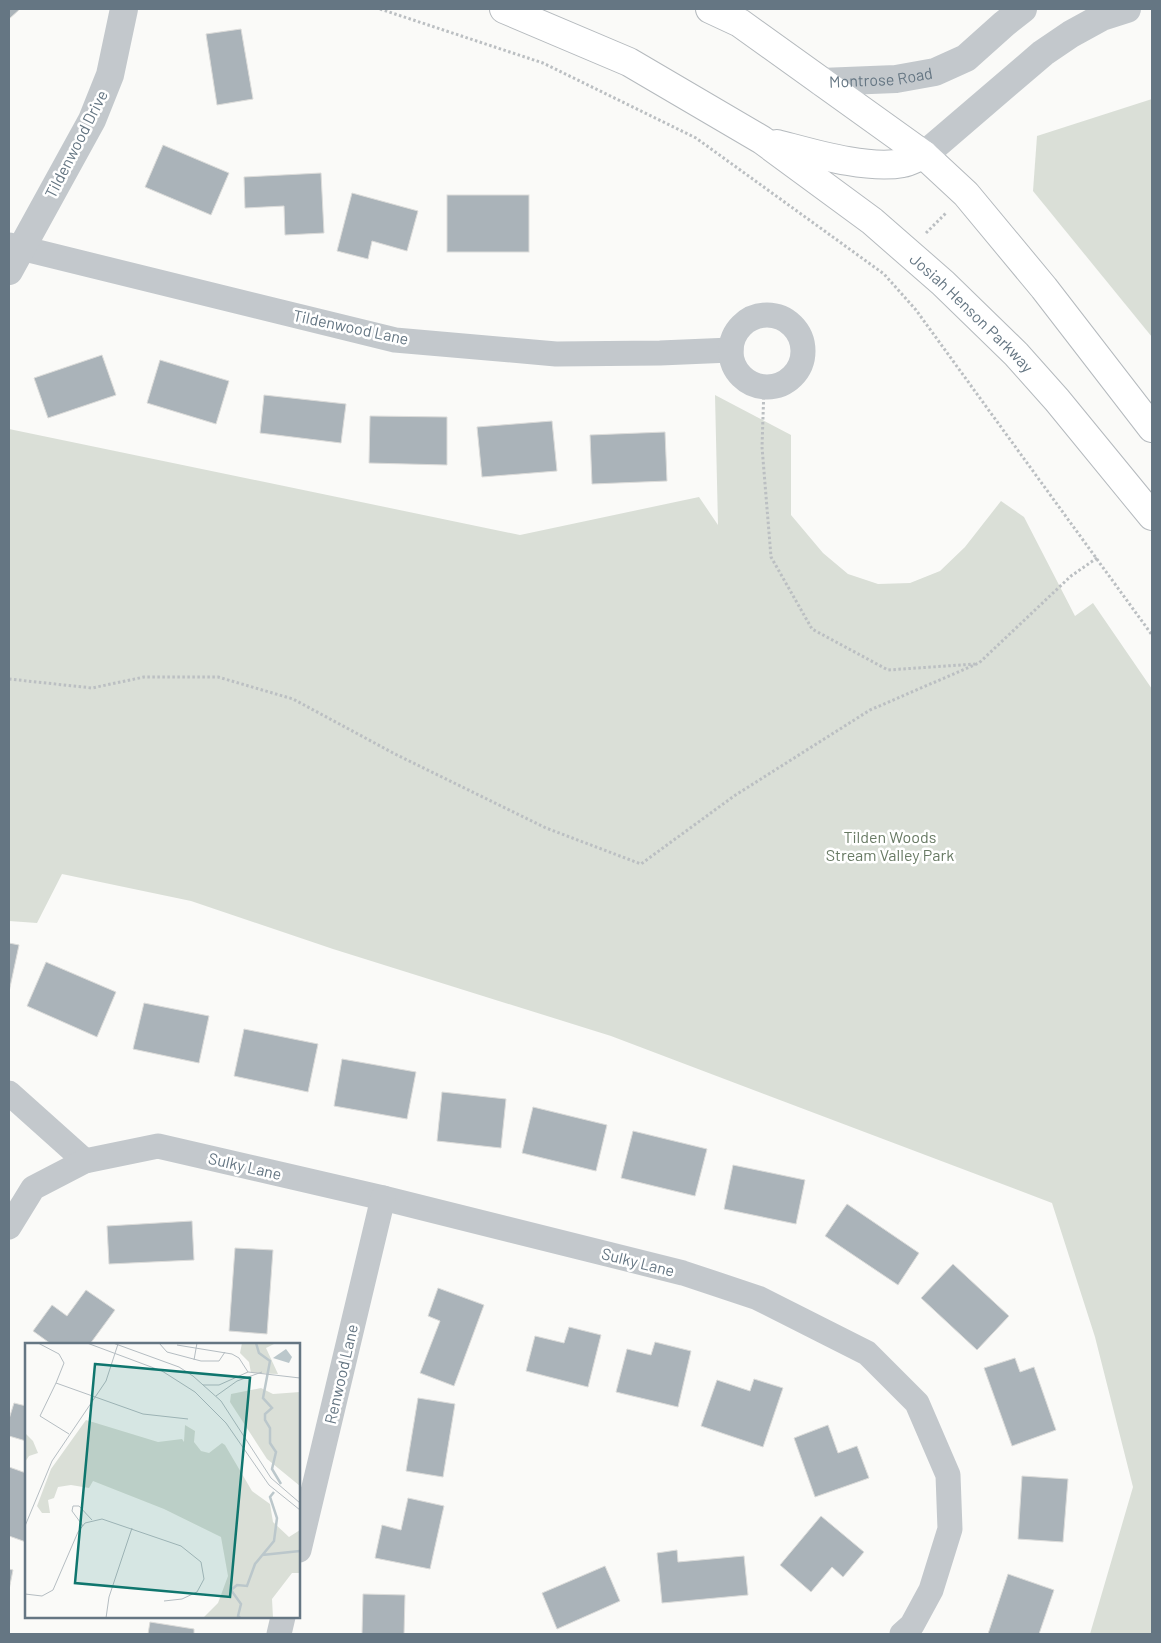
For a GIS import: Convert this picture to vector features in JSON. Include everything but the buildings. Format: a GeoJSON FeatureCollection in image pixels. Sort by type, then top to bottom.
{"type":"FeatureCollection","features":[{"type":"Feature","properties":{"kind":"main road"},"geometry":{"type":"LineString","coordinates":[[504,9],[628,62],[762,140],[854,162],[903,163],[924,155]]}},
{"type":"Feature","properties":{"kind":"main road","name":"Montrose Road"},"geometry":{"type":"LineString","coordinates":[[710,9],[740,23],[821,82]]}},
{"type":"Feature","properties":{"kind":"main road"},"geometry":{"type":"LineString","coordinates":[[821,82],[924,155],[972,201],[1044,288],[1152,428]]}},
{"type":"Feature","properties":{"kind":"main road","name":"Josiah Henson Parkway"},"geometry":{"type":"LineString","coordinates":[[762,140],[872,221],[971,309],[1016,354],[1057,400],[1152,516]]}},
{"type":"Feature","properties":{"kind":"street","name":"Tildenwood Drive"},"geometry":{"type":"LineString","coordinates":[[13,255],[92,120],[110,75],[124,9]]}},
{"type":"Feature","properties":{"kind":"street","name":"Montrose Road"},"geometry":{"type":"LineString","coordinates":[[821,82],[896,79],[935,72],[966,58],[1024,9]]}},
{"type":"Feature","properties":{"kind":"street"},"geometry":{"type":"LineString","coordinates":[[924,155],[1043,53],[1071,34],[1102,17],[1127,9]]}},
{"type":"Feature","properties":{"kind":"street","name":"Tildenwood Lane"},"geometry":{"type":"LineString","coordinates":[[13,255],[394,340],[556,354],[731,350]]}},
{"type":"Feature","properties":{"kind":"street"},"geometry":{"type":"LineString","coordinates":[[762,316],[775,316],[786,321],[796,329],[803,353],[800,365],[794,376],[784,384],[772,387],[764,386],[748,382],[738,373],[733,362],[731,350],[734,338],[741,327],[750,320],[762,316]]}},
{"type":"Feature","properties":{"kind":"street"},"geometry":{"type":"LineString","coordinates":[[9,1093],[85,1161]]}},
{"type":"Feature","properties":{"kind":"street","name":"Sulky Lane"},"geometry":{"type":"LineString","coordinates":[[12,1214],[33,1188],[85,1161],[158,1146],[383,1198],[683,1273],[758,1298],[867,1353],[918,1403],[948,1475],[950,1529],[931,1590],[912,1624],[902,1634]]}},
{"type":"Feature","properties":{"kind":"street","name":"Renwood Lane"},"geometry":{"type":"LineString","coordinates":[[300,1546],[383,1198]]}},
{"type":"Feature","properties":{"kind":"street"},"geometry":{"type":"LineString","coordinates":[[279,1634],[283,1618]]}},
{"type":"Feature","properties":{"kind":"path"},"geometry":{"type":"LineString","coordinates":[[380,9],[543,63],[696,138],[884,274],[916,310],[1152,635]]}},
{"type":"Feature","properties":{"kind":"path"},"geometry":{"type":"LineString","coordinates":[[920,239],[951,208]]}},
{"type":"Feature","properties":{"kind":"path"},"geometry":{"type":"LineString","coordinates":[[764,386],[762,447],[771,557],[812,628],[888,670],[979,663]]}},
{"type":"Feature","properties":{"kind":"path"},"geometry":{"type":"LineString","coordinates":[[9,680],[92,688],[144,677],[218,677],[293,699],[395,754],[546,828],[641,864],[734,796],[870,710],[979,663],[1071,576],[1097,558]]}},
{"type":"Feature","properties":{"kind":"green space"},"geometry":{"type":"Polygon","coordinates":[[[1152,99],[1152,337],[1033,191],[1037,136],[1152,99]]]}},
{"type":"Feature","properties":{"kind":"green space","name":"Tilden Woods Stream Valley Park"},"geometry":{"type":"Polygon","coordinates":[[[715,395],[791,435],[791,515],[823,553],[848,574],[878,584],[910,583],[940,571],[965,547],[1001,501],[1024,517],[1075,616],[1093,603],[1152,689],[1152,1634],[1090,1634],[1133,1487],[1095,1337],[1052,1203],[611,1036],[333,949],[191,901],[62,874],[37,923],[9,921],[9,429],[520,535],[699,497],[718,525],[715,395]]]}}]}
